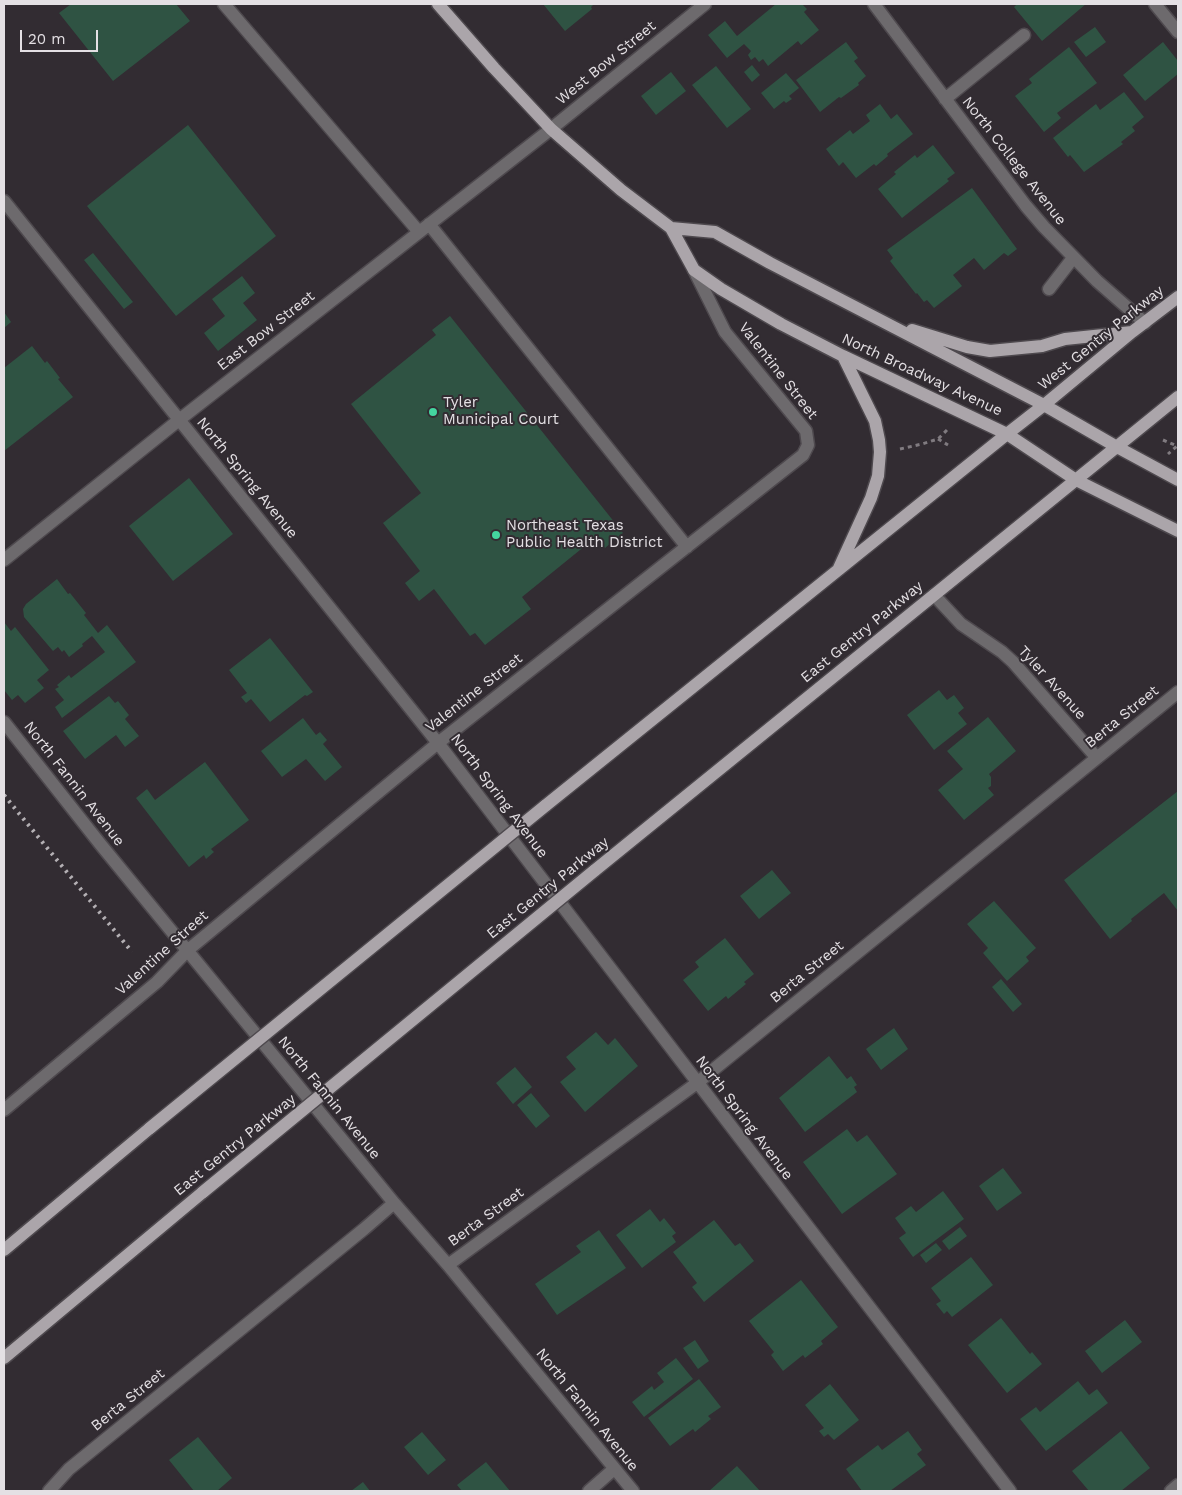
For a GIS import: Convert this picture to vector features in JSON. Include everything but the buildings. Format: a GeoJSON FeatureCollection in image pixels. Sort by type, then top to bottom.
{"type":"FeatureCollection","features":[{"type":"Feature","properties":{"kind":"main road","name":"North Broadway Avenue"},"geometry":{"type":"LineString","coordinates":[[438,4],[550,129],[621,190],[671,228],[694,270],[748,306],[844,356],[1007,434],[1076,480],[1178,531]]}},
{"type":"Feature","properties":{"kind":"main road","name":"North Broadway Avenue"},"geometry":{"type":"LineString","coordinates":[[671,228],[715,232],[777,267],[1044,405],[1178,480]]}},
{"type":"Feature","properties":{"kind":"main road","name":"West Gentry Parkway"},"geometry":{"type":"LineString","coordinates":[[1044,405],[1132,332],[1178,297]]}},
{"type":"Feature","properties":{"kind":"main road"},"geometry":{"type":"LineString","coordinates":[[877,318],[966,347],[990,351],[1042,346],[1065,339],[1132,332]]}},
{"type":"Feature","properties":{"kind":"main road"},"geometry":{"type":"LineString","coordinates":[[838,571],[871,498],[878,476],[880,452],[875,421],[844,356]]}},
{"type":"Feature","properties":{"kind":"main road"},"geometry":{"type":"LineString","coordinates":[[1117,447],[1178,397]]}},
{"type":"Feature","properties":{"kind":"main road"},"geometry":{"type":"LineString","coordinates":[[4,1250],[150,1128],[545,806],[1044,405]]}},
{"type":"Feature","properties":{"kind":"main road","name":"East Gentry Parkway"},"geometry":{"type":"LineString","coordinates":[[4,1358],[594,871],[1117,447]]}},
{"type":"Feature","properties":{"kind":"street"},"geometry":{"type":"LineString","coordinates":[[224,4],[419,232]]}},
{"type":"Feature","properties":{"kind":"street","name":"West Bow Street"},"geometry":{"type":"LineString","coordinates":[[550,129],[705,4]]}},
{"type":"Feature","properties":{"kind":"street","name":"North College Avenue"},"geometry":{"type":"LineString","coordinates":[[874,4],[1044,228],[1097,281],[1146,323]]}},
{"type":"Feature","properties":{"kind":"street"},"geometry":{"type":"LineString","coordinates":[[1155,4],[1178,32]]}},
{"type":"Feature","properties":{"kind":"street"},"geometry":{"type":"LineString","coordinates":[[945,99],[1024,35]]}},
{"type":"Feature","properties":{"kind":"street","name":"East Bow Street"},"geometry":{"type":"LineString","coordinates":[[4,560],[550,129]]}},
{"type":"Feature","properties":{"kind":"street","name":"North Spring Avenue"},"geometry":{"type":"LineString","coordinates":[[4,201],[438,743],[1010,1491]]}},
{"type":"Feature","properties":{"kind":"street"},"geometry":{"type":"LineString","coordinates":[[430,224],[687,547]]}},
{"type":"Feature","properties":{"kind":"street"},"geometry":{"type":"LineString","coordinates":[[1049,289],[1073,258]]}},
{"type":"Feature","properties":{"kind":"street","name":"Valentine Street"},"geometry":{"type":"LineString","coordinates":[[4,1110],[157,982],[188,950],[438,743],[803,455],[808,445],[807,436],[802,426],[725,332],[694,270]]}},
{"type":"Feature","properties":{"kind":"street","name":"Tyler Avenue"},"geometry":{"type":"LineString","coordinates":[[934,595],[961,624],[1002,652],[1013,662],[1097,758]]}},
{"type":"Feature","properties":{"kind":"street","name":"Berta Street"},"geometry":{"type":"LineString","coordinates":[[448,1265],[697,1083],[1178,692]]}},
{"type":"Feature","properties":{"kind":"street","name":"North Fannin Avenue"},"geometry":{"type":"LineString","coordinates":[[4,722],[101,845],[394,1204],[448,1265],[633,1491]]}},
{"type":"Feature","properties":{"kind":"street","name":"Berta Street"},"geometry":{"type":"LineString","coordinates":[[49,1491],[69,1469],[394,1204]]}},
{"type":"Feature","properties":{"kind":"street"},"geometry":{"type":"LineString","coordinates":[[589,1491],[614,1469]]}},
{"type":"Feature","properties":{"kind":"street"},"geometry":{"type":"LineString","coordinates":[[1171,1491],[1178,1485]]}},
{"type":"Feature","properties":{"kind":"path"},"geometry":{"type":"LineString","coordinates":[[898,450],[938,439],[947,430]]}},
{"type":"Feature","properties":{"kind":"path"},"geometry":{"type":"LineString","coordinates":[[938,439],[948,445]]}},
{"type":"Feature","properties":{"kind":"path"},"geometry":{"type":"LineString","coordinates":[[1163,440],[1177,446],[1168,455]]}},
{"type":"Feature","properties":{"kind":"railway"},"geometry":{"type":"LineString","coordinates":[[4,795],[132,952]]}},
{"type":"Feature","properties":{"kind":"place","name":"Tyler Municipal Court"},"geometry":{"type":"Point","coordinates":[433,412]}},
{"type":"Feature","properties":{"kind":"place","name":"Northeast Texas Public Health District"},"geometry":{"type":"Point","coordinates":[496,535]}}]}
